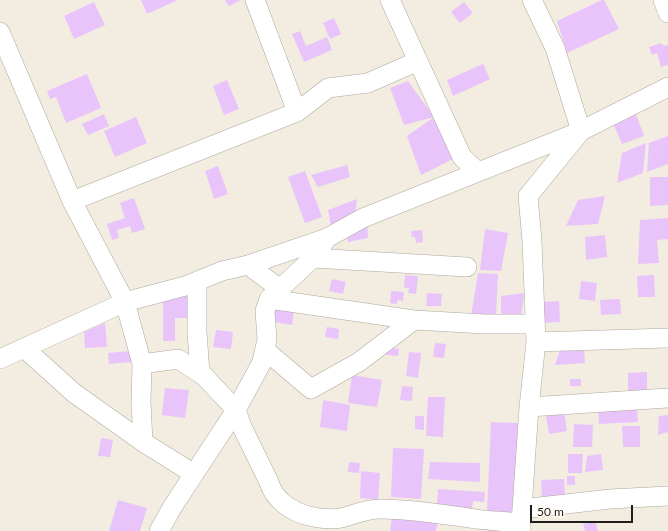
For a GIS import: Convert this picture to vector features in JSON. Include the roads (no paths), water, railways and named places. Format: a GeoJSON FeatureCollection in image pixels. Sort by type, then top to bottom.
{"type":"FeatureCollection","features":[{"type":"Feature","properties":{"kind":"street"},"geometry":{"type":"LineString","coordinates":[[255,0],[297,112]]}},
{"type":"Feature","properties":{"kind":"street"},"geometry":{"type":"LineString","coordinates":[[390,0],[462,157],[478,172]]}},
{"type":"Feature","properties":{"kind":"street"},"geometry":{"type":"LineString","coordinates":[[532,0],[555,48],[581,131]]}},
{"type":"Feature","properties":{"kind":"street"},"geometry":{"type":"LineString","coordinates":[[663,0],[668,13]]}},
{"type":"Feature","properties":{"kind":"street"},"geometry":{"type":"LineString","coordinates":[[0,32],[72,201],[125,302],[142,364],[142,442]]}},
{"type":"Feature","properties":{"kind":"street"},"geometry":{"type":"LineString","coordinates":[[72,201],[297,112],[328,88],[368,83],[418,61]]}},
{"type":"Feature","properties":{"kind":"street"},"geometry":{"type":"LineString","coordinates":[[0,359],[125,302],[197,282],[222,271],[248,265],[326,238],[363,218],[581,131],[668,87]]}},
{"type":"Feature","properties":{"kind":"street"},"geometry":{"type":"LineString","coordinates":[[521,521],[536,333],[532,241],[528,196],[581,131]]}},
{"type":"Feature","properties":{"kind":"street"},"geometry":{"type":"LineString","coordinates":[[460,180],[462,157]]}},
{"type":"Feature","properties":{"kind":"street"},"geometry":{"type":"LineString","coordinates":[[159,531],[173,506],[236,410],[262,362],[267,339],[265,311],[275,294],[313,258],[326,238]]}},
{"type":"Feature","properties":{"kind":"street"},"geometry":{"type":"LineString","coordinates":[[313,258],[467,267]]}},
{"type":"Feature","properties":{"kind":"street"},"geometry":{"type":"LineString","coordinates":[[248,265],[275,294],[414,320],[485,324],[536,333],[668,338]]}},
{"type":"Feature","properties":{"kind":"street"},"geometry":{"type":"LineString","coordinates":[[197,282],[197,332],[200,373]]}},
{"type":"Feature","properties":{"kind":"street"},"geometry":{"type":"LineString","coordinates":[[265,350],[311,389],[359,362],[414,320]]}},
{"type":"Feature","properties":{"kind":"street"},"geometry":{"type":"LineString","coordinates":[[24,348],[74,393],[142,442],[194,474]]}},
{"type":"Feature","properties":{"kind":"street"},"geometry":{"type":"LineString","coordinates":[[142,364],[178,359],[200,373],[236,410],[244,432],[276,497],[283,504],[307,515],[325,519],[345,517],[364,510],[380,509],[449,514],[469,518],[521,521],[610,499],[668,496]]}},
{"type":"Feature","properties":{"kind":"street"},"geometry":{"type":"LineString","coordinates":[[529,407],[668,398]]}}]}
